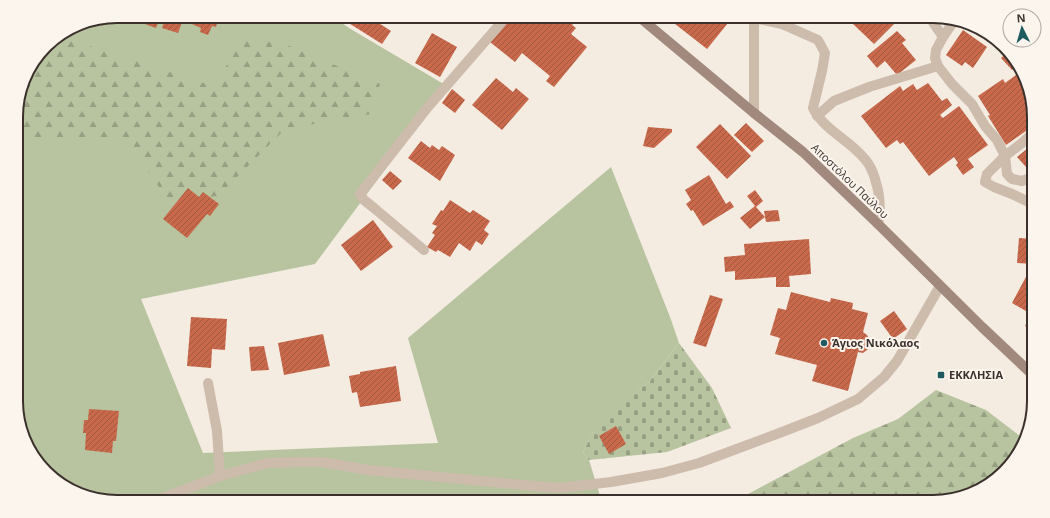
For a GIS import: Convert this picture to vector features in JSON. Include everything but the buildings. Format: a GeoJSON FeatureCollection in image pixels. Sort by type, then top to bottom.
{"type":"FeatureCollection","features":[{"type":"Feature","properties":{"kind":"street"},"geometry":{"type":"LineString","coordinates":[[424,250],[364,200],[360,194],[428,107],[501,23]]}},
{"type":"Feature","properties":{"kind":"street","name":"Αποστόλου Παύλου"},"geometry":{"type":"LineString","coordinates":[[646,23],[803,152],[1027,369]]}},
{"type":"Feature","properties":{"kind":"street"},"geometry":{"type":"LineString","coordinates":[[753,23],[754,113]]}},
{"type":"Feature","properties":{"kind":"street"},"geometry":{"type":"LineString","coordinates":[[778,23],[818,40],[825,53],[813,108],[817,116],[863,157],[870,167],[876,179],[879,196],[880,217],[878,224]]}},
{"type":"Feature","properties":{"kind":"street"},"geometry":{"type":"LineString","coordinates":[[933,23],[943,37]]}},
{"type":"Feature","properties":{"kind":"street"},"geometry":{"type":"LineString","coordinates":[[951,25],[936,50],[935,58],[938,66],[952,84],[972,104],[985,126],[997,140],[1005,156],[1007,174],[1012,179],[1022,181],[1027,179]]}},
{"type":"Feature","properties":{"kind":"street"},"geometry":{"type":"LineString","coordinates":[[817,116],[834,100],[869,87],[938,66]]}},
{"type":"Feature","properties":{"kind":"street"},"geometry":{"type":"LineString","coordinates":[[1027,138],[1005,156],[987,174],[985,182],[1027,201]]}},
{"type":"Feature","properties":{"kind":"street"},"geometry":{"type":"LineString","coordinates":[[174,495],[220,476],[268,463],[322,462],[368,470],[560,488],[611,482],[662,473],[700,463],[818,418],[858,399],[884,377],[897,361],[940,286]]}},
{"type":"Feature","properties":{"kind":"street"},"geometry":{"type":"LineString","coordinates":[[208,383],[217,431],[220,476]]}},
{"type":"Feature","properties":{"kind":"green space"},"geometry":{"type":"Polygon","coordinates":[[[342,23],[447,86],[315,264],[141,299],[203,453],[438,443],[408,338],[611,167],[679,343],[650,381],[597,424],[583,453],[589,460],[600,495],[117,495],[87,490],[70,482],[60,475],[43,458],[30,437],[26,425],[23,401],[23,111],[30,81],[39,65],[55,46],[65,39],[81,30],[105,24],[342,23]]]}},
{"type":"Feature","properties":{"kind":"green space"},"geometry":{"type":"Polygon","coordinates":[[[66,38],[213,86],[244,39],[282,43],[380,84],[371,114],[285,129],[218,196],[168,200],[125,139],[57,138],[23,142],[23,111],[30,81],[39,65],[55,46],[66,38]]]}},
{"type":"Feature","properties":{"kind":"green space"},"geometry":{"type":"Polygon","coordinates":[[[679,343],[712,388],[731,428],[667,452],[589,460],[583,453],[597,423],[650,381],[679,343]]]}},
{"type":"Feature","properties":{"kind":"green space"},"geometry":{"type":"Polygon","coordinates":[[[936,390],[986,410],[1020,436],[1004,463],[995,472],[974,485],[951,493],[939,495],[746,495],[853,438],[898,419],[936,390]]]}},
{"type":"Feature","properties":{"kind":"place","name":"Άγιος Νικόλαος"},"geometry":{"type":"Point","coordinates":[824,343]}},
{"type":"Feature","properties":{"kind":"place","name":"ΕΚΚΛΗΣΙΑ"},"geometry":{"type":"Point","coordinates":[941,375]}}]}
